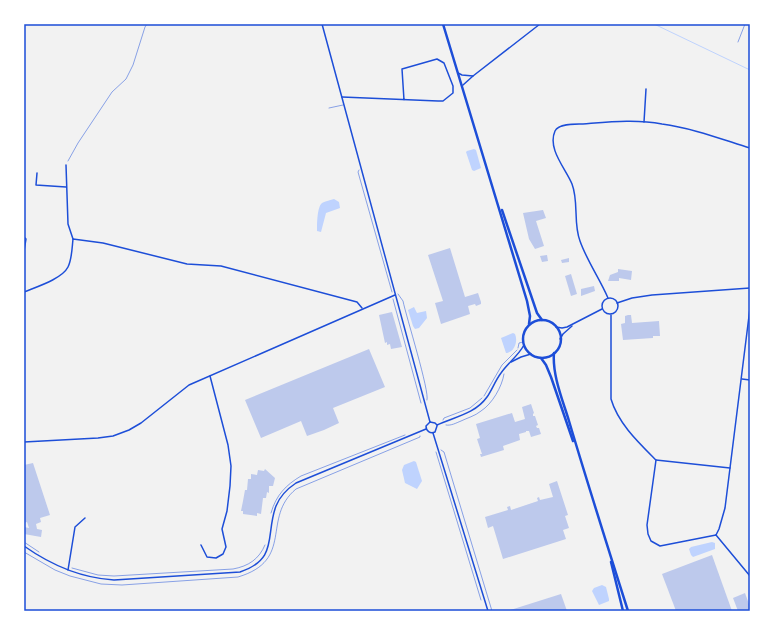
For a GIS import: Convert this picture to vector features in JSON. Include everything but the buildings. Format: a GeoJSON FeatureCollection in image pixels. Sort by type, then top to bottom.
{"type":"FeatureCollection","features":[{"type":"Feature","properties":{"kind":"main road"},"geometry":{"type":"LineString","coordinates":[[443,24],[463,85],[527,301],[530,316],[529,324],[524,333],[524,344],[527,351],[541,358],[548,357],[554,353],[559,347],[560,339],[559,332],[556,327],[552,323],[542,320],[529,324]]}},
{"type":"Feature","properties":{"kind":"main road"},"geometry":{"type":"LineString","coordinates":[[496,194],[537,313],[542,320]]}},
{"type":"Feature","properties":{"kind":"main road"},"geometry":{"type":"LineString","coordinates":[[554,353],[553,360],[558,381],[580,461]]}},
{"type":"Feature","properties":{"kind":"main road"},"geometry":{"type":"LineString","coordinates":[[541,358],[551,377],[580,461],[628,611]]}},
{"type":"Feature","properties":{"kind":"main road"},"geometry":{"type":"LineString","coordinates":[[609,554],[623,611]]}},
{"type":"Feature","properties":{"kind":"street"},"geometry":{"type":"LineString","coordinates":[[322,24],[345,104],[394,295],[430,422]]}},
{"type":"Feature","properties":{"kind":"street"},"geometry":{"type":"LineString","coordinates":[[463,85],[472,76],[540,24]]}},
{"type":"Feature","properties":{"kind":"street"},"geometry":{"type":"LineString","coordinates":[[342,97],[438,102],[444,101],[453,93],[453,86],[444,63],[437,59],[402,69],[404,100]]}},
{"type":"Feature","properties":{"kind":"street"},"geometry":{"type":"LineString","coordinates":[[458,72],[462,75],[472,76]]}},
{"type":"Feature","properties":{"kind":"street"},"geometry":{"type":"LineString","coordinates":[[644,122],[646,89]]}},
{"type":"Feature","properties":{"kind":"street"},"geometry":{"type":"LineString","coordinates":[[608,298],[579,241],[576,220],[576,199],[573,186],[557,154],[554,143],[554,132],[559,126],[575,124],[644,122],[662,123],[750,148]]}},
{"type":"Feature","properties":{"kind":"street"},"geometry":{"type":"LineString","coordinates":[[24,292],[65,272],[68,266],[72,251],[73,239],[68,224],[66,165]]}},
{"type":"Feature","properties":{"kind":"street"},"geometry":{"type":"LineString","coordinates":[[37,173],[36,185],[66,187]]}},
{"type":"Feature","properties":{"kind":"street"},"geometry":{"type":"LineString","coordinates":[[24,237],[26,239],[24,251]]}},
{"type":"Feature","properties":{"kind":"street"},"geometry":{"type":"LineString","coordinates":[[73,239],[104,243],[188,264],[221,266],[357,302],[362,308]]}},
{"type":"Feature","properties":{"kind":"street"},"geometry":{"type":"LineString","coordinates":[[617,303],[632,298],[652,295],[750,288]]}},
{"type":"Feature","properties":{"kind":"street"},"geometry":{"type":"LineString","coordinates":[[24,442],[113,436],[141,423],[189,385],[394,295]]}},
{"type":"Feature","properties":{"kind":"street"},"geometry":{"type":"LineString","coordinates":[[608,298],[614,299],[617,303],[617,310],[611,315],[606,314],[602,309],[602,302],[608,298]]}},
{"type":"Feature","properties":{"kind":"street"},"geometry":{"type":"LineString","coordinates":[[716,535],[725,508],[750,308]]}},
{"type":"Feature","properties":{"kind":"street"},"geometry":{"type":"LineString","coordinates":[[560,339],[566,331],[575,324],[602,309]]}},
{"type":"Feature","properties":{"kind":"street"},"geometry":{"type":"LineString","coordinates":[[611,315],[611,399],[614,410],[620,420],[656,460],[730,468]]}},
{"type":"Feature","properties":{"kind":"street"},"geometry":{"type":"LineString","coordinates":[[556,327],[564,328],[575,324]]}},
{"type":"Feature","properties":{"kind":"street"},"geometry":{"type":"LineString","coordinates":[[433,433],[437,429],[437,426],[441,423],[478,407],[488,395],[499,375],[520,352],[524,344]]}},
{"type":"Feature","properties":{"kind":"street"},"geometry":{"type":"LineString","coordinates":[[510,363],[531,354]]}},
{"type":"Feature","properties":{"kind":"street"},"geometry":{"type":"LineString","coordinates":[[201,545],[207,557],[216,558],[223,554],[226,547],[222,529],[227,511],[230,486],[231,466],[228,445],[210,376]]}},
{"type":"Feature","properties":{"kind":"street"},"geometry":{"type":"LineString","coordinates":[[742,379],[750,380]]}},
{"type":"Feature","properties":{"kind":"street"},"geometry":{"type":"LineString","coordinates":[[430,422],[435,423],[437,426]]}},
{"type":"Feature","properties":{"kind":"street"},"geometry":{"type":"LineString","coordinates":[[24,546],[49,562],[68,570],[98,579],[114,580],[232,573],[246,570],[259,561],[267,550],[270,542],[276,505],[290,487],[296,483],[421,432],[426,429],[427,424],[430,422]]}},
{"type":"Feature","properties":{"kind":"street"},"geometry":{"type":"LineString","coordinates":[[426,429],[428,432],[433,433]]}},
{"type":"Feature","properties":{"kind":"street"},"geometry":{"type":"LineString","coordinates":[[433,433],[488,611]]}},
{"type":"Feature","properties":{"kind":"street"},"geometry":{"type":"LineString","coordinates":[[656,460],[647,525],[648,534],[651,541],[660,546],[716,535]]}},
{"type":"Feature","properties":{"kind":"street"},"geometry":{"type":"LineString","coordinates":[[68,570],[75,527],[85,518]]}},
{"type":"Feature","properties":{"kind":"street"},"geometry":{"type":"LineString","coordinates":[[716,535],[750,576]]}},
{"type":"Feature","properties":{"kind":"lane"},"geometry":{"type":"LineString","coordinates":[[738,42],[745,24]]}},
{"type":"Feature","properties":{"kind":"lane"},"geometry":{"type":"LineString","coordinates":[[328,108],[345,104]]}},
{"type":"Feature","properties":{"kind":"path"},"geometry":{"type":"LineString","coordinates":[[66,165],[78,143],[112,92],[126,79],[133,65],[147,24]]}},
{"type":"Feature","properties":{"kind":"path"},"geometry":{"type":"LineString","coordinates":[[361,165],[358,172],[394,295],[421,403],[425,404],[428,398],[426,384],[403,301],[398,294],[394,295]]}},
{"type":"Feature","properties":{"kind":"path"},"geometry":{"type":"LineString","coordinates":[[441,423],[444,418],[470,408],[483,398],[502,365],[518,350],[519,343],[524,344]]}},
{"type":"Feature","properties":{"kind":"path"},"geometry":{"type":"LineString","coordinates":[[24,552],[55,570],[70,576],[101,584],[122,585],[245,576],[258,569],[270,555],[274,545],[279,516],[283,504],[292,492],[306,484],[420,437],[421,432]]}},
{"type":"Feature","properties":{"kind":"path"},"geometry":{"type":"LineString","coordinates":[[271,512],[275,501],[281,492],[290,483],[301,476],[408,433]]}},
{"type":"Feature","properties":{"kind":"path"},"geometry":{"type":"LineString","coordinates":[[484,599],[480,600],[470,568],[436,452],[437,447],[444,452],[492,611]]}},
{"type":"Feature","properties":{"kind":"path"},"geometry":{"type":"LineString","coordinates":[[24,542],[42,554]]}},
{"type":"Feature","properties":{"kind":"path"},"geometry":{"type":"LineString","coordinates":[[69,567],[89,573],[109,576],[242,568],[255,560],[263,550],[266,542]]}},
{"type":"Feature","properties":{"kind":"water"},"geometry":{"type":"Polygon","coordinates":[[[474,149],[476,150],[481,168],[474,171],[472,170],[466,152],[474,149]]]}},
{"type":"Feature","properties":{"kind":"water"},"geometry":{"type":"Polygon","coordinates":[[[334,199],[339,202],[340,208],[326,213],[321,232],[317,231],[320,205],[323,202],[334,199]]]}},
{"type":"Feature","properties":{"kind":"water"},"geometry":{"type":"Polygon","coordinates":[[[414,307],[417,313],[426,311],[427,318],[419,328],[415,329],[408,310],[414,307]]]}},
{"type":"Feature","properties":{"kind":"water"},"geometry":{"type":"Polygon","coordinates":[[[513,333],[516,337],[514,348],[510,352],[506,353],[501,338],[513,333]]]}},
{"type":"Feature","properties":{"kind":"water"},"geometry":{"type":"Polygon","coordinates":[[[414,461],[416,462],[422,481],[417,489],[405,483],[402,470],[404,465],[414,461]]]}},
{"type":"Feature","properties":{"kind":"water"},"geometry":{"type":"Polygon","coordinates":[[[712,542],[715,543],[715,549],[693,557],[691,555],[689,549],[691,547],[712,542]]]}},
{"type":"Feature","properties":{"kind":"water"},"geometry":{"type":"Polygon","coordinates":[[[602,585],[606,587],[609,601],[599,605],[592,591],[594,588],[602,585]]]}},
{"type":"Feature","properties":{"kind":"waterway"},"geometry":{"type":"LineString","coordinates":[[654,24],[750,70]]}}]}
